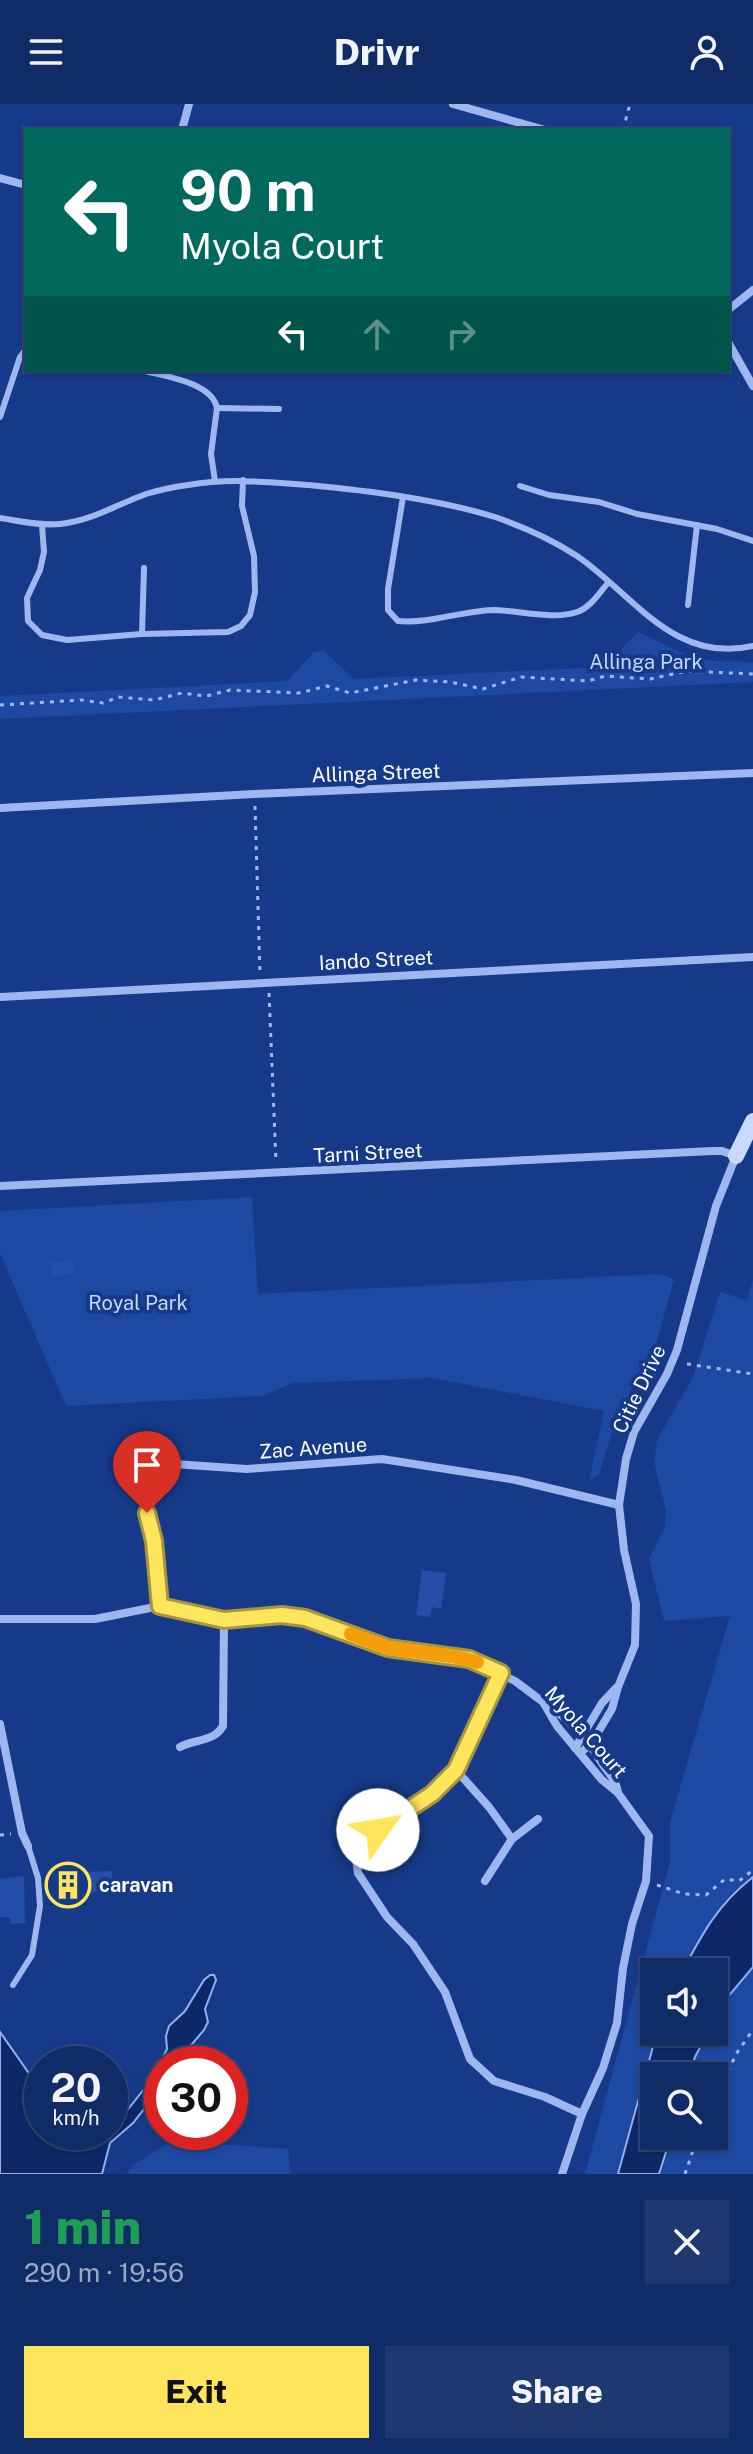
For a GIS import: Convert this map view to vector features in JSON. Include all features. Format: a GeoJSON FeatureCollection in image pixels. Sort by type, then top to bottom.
{"type":"FeatureCollection","features":[{"type":"Feature","properties":{"kind":"street"},"geometry":{"type":"LineString","coordinates":[[183,128],[189,104]]}},
{"type":"Feature","properties":{"kind":"street"},"geometry":{"type":"LineString","coordinates":[[453,104],[538,128]]}},
{"type":"Feature","properties":{"kind":"street"},"geometry":{"type":"LineString","coordinates":[[0,178],[24,184]]}},
{"type":"Feature","properties":{"kind":"street"},"geometry":{"type":"LineString","coordinates":[[730,308],[753,290]]}},
{"type":"Feature","properties":{"kind":"street"},"geometry":{"type":"LineString","coordinates":[[730,346],[753,386]]}},
{"type":"Feature","properties":{"kind":"street","name":"Allinga Street"},"geometry":{"type":"LineString","coordinates":[[0,808],[753,773]]}},
{"type":"Feature","properties":{"kind":"street","name":"Iando Street"},"geometry":{"type":"LineString","coordinates":[[0,997],[753,957]]}},
{"type":"Feature","properties":{"kind":"street"},"geometry":{"type":"LineString","coordinates":[[736,1156],[753,1121]]}},
{"type":"Feature","properties":{"kind":"street","name":"Tarni Street"},"geometry":{"type":"LineString","coordinates":[[0,1186],[712,1151],[736,1156]]}},
{"type":"Feature","properties":{"kind":"street","name":"Citie Drive"},"geometry":{"type":"LineString","coordinates":[[577,1751],[591,1744],[612,1709],[635,1645],[637,1616],[619,1505],[622,1473],[640,1420],[677,1350],[716,1206],[736,1156]]}},
{"type":"Feature","properties":{"kind":"street","name":"Zac Avenue"},"geometry":{"type":"LineString","coordinates":[[160,1606],[154,1541],[141,1485],[145,1471],[159,1463],[247,1469],[382,1459],[516,1480],[619,1505]]}},
{"type":"Feature","properties":{"kind":"street","name":"Myola Court"},"geometry":{"type":"LineString","coordinates":[[0,1619],[95,1619],[160,1606],[224,1620],[282,1615],[305,1618],[388,1648],[469,1659],[501,1673],[543,1702],[557,1726],[607,1785],[618,1793],[649,1836],[646,1881],[632,1924],[623,1968],[617,2023],[562,2174]]}},
{"type":"Feature","properties":{"kind":"street"},"geometry":{"type":"LineString","coordinates":[[180,1747],[211,1738],[222,1731],[225,1712],[224,1620]]}},
{"type":"Feature","properties":{"kind":"street"},"geometry":{"type":"LineString","coordinates":[[501,1673],[456,1770],[432,1794],[361,1844],[356,1859],[358,1873],[387,1917],[413,1944],[445,1992],[470,2059],[494,2081],[545,2097],[582,2114]]}},
{"type":"Feature","properties":{"kind":"street","name":"Citie Drive"},"geometry":{"type":"LineString","coordinates":[[577,1751],[583,1734],[602,1703],[618,1687]]}},
{"type":"Feature","properties":{"kind":"street"},"geometry":{"type":"LineString","coordinates":[[543,1702],[583,1734],[616,1783],[618,1793]]}},
{"type":"Feature","properties":{"kind":"street"},"geometry":{"type":"LineString","coordinates":[[0,1724],[22,1833],[28,1846]]}},
{"type":"Feature","properties":{"kind":"street"},"geometry":{"type":"LineString","coordinates":[[456,1770],[512,1839]]}},
{"type":"Feature","properties":{"kind":"street"},"geometry":{"type":"LineString","coordinates":[[485,1881],[512,1839],[538,1819]]}},
{"type":"Feature","properties":{"kind":"lane"},"geometry":{"type":"LineString","coordinates":[[0,417],[24,352]]}},
{"type":"Feature","properties":{"kind":"lane"},"geometry":{"type":"LineString","coordinates":[[148,372],[195,385],[216,400],[211,454],[215,481]]}},
{"type":"Feature","properties":{"kind":"lane"},"geometry":{"type":"LineString","coordinates":[[217,408],[279,409]]}},
{"type":"Feature","properties":{"kind":"lane"},"geometry":{"type":"LineString","coordinates":[[42,525],[44,552],[40,570],[27,598],[28,621],[42,635],[67,640],[228,632],[241,626],[250,615],[255,592],[254,556],[242,506],[243,480]]}},
{"type":"Feature","properties":{"kind":"lane"},"geometry":{"type":"LineString","coordinates":[[0,518],[42,525],[63,524],[99,514],[148,494],[215,481],[243,480],[370,491],[492,516],[536,532],[579,557],[658,625],[684,640],[738,649],[753,646]]}},
{"type":"Feature","properties":{"kind":"lane"},"geometry":{"type":"LineString","coordinates":[[520,486],[549,495],[599,502],[643,516],[717,529],[753,541]]}},
{"type":"Feature","properties":{"kind":"lane"},"geometry":{"type":"LineString","coordinates":[[403,497],[388,589],[388,610],[398,621],[416,623],[494,610],[576,613],[608,583]]}},
{"type":"Feature","properties":{"kind":"lane"},"geometry":{"type":"LineString","coordinates":[[688,605],[697,525]]}},
{"type":"Feature","properties":{"kind":"lane"},"geometry":{"type":"LineString","coordinates":[[142,634],[144,568]]}},
{"type":"Feature","properties":{"kind":"lane"},"geometry":{"type":"LineString","coordinates":[[13,1985],[32,1955],[40,1906],[38,1878],[28,1846]]}},
{"type":"Feature","properties":{"kind":"path"},"geometry":{"type":"LineString","coordinates":[[624,128],[630,104]]}},
{"type":"Feature","properties":{"kind":"path"},"geometry":{"type":"LineString","coordinates":[[0,705],[81,700],[103,703],[118,697],[154,700],[182,693],[206,696],[230,690],[299,693],[327,686],[350,693],[416,680],[450,682],[483,689],[521,677],[588,681],[605,676],[650,679],[687,671],[753,674]]}},
{"type":"Feature","properties":{"kind":"path"},"geometry":{"type":"LineString","coordinates":[[254,794],[276,1173]]}},
{"type":"Feature","properties":{"kind":"path"},"geometry":{"type":"LineString","coordinates":[[687,1364],[753,1374]]}},
{"type":"Feature","properties":{"kind":"path"},"geometry":{"type":"LineString","coordinates":[[646,1881],[684,1894],[706,1895],[725,1879],[739,1881],[753,1870]]}},
{"type":"Feature","properties":{"kind":"path"},"geometry":{"type":"LineString","coordinates":[[728,2071],[753,2030]]}},
{"type":"Feature","properties":{"kind":"path"},"geometry":{"type":"LineString","coordinates":[[685,2174],[693,2150]]}},
{"type":"Feature","properties":{"kind":"green space","name":"Allinga Park"},"geometry":{"type":"Polygon","coordinates":[[[638,632],[678,651],[711,661],[753,662],[753,682],[0,719],[0,694],[287,681],[314,652],[324,651],[354,679],[604,667],[638,632]]]}},
{"type":"Feature","properties":{"kind":"green space","name":"Royal Park"},"geometry":{"type":"Polygon","coordinates":[[[252,1197],[258,1294],[659,1274],[674,1279],[656,1345],[617,1415],[599,1475],[589,1481],[604,1411],[432,1378],[293,1383],[262,1396],[66,1406],[0,1253],[0,1211],[252,1197]]]}},
{"type":"Feature","properties":{"kind":"green space"},"geometry":{"type":"Polygon","coordinates":[[[753,1280],[753,2174],[585,2174],[640,1972],[640,2046],[728,2046],[728,1958],[644,1958],[670,1862],[670,1822],[730,1616],[664,1621],[649,1559],[665,1526],[666,1511],[654,1462],[657,1440],[693,1377],[720,1292],[747,1300],[753,1280]]]}},
{"type":"Feature","properties":{"kind":"green space"},"geometry":{"type":"Polygon","coordinates":[[[248,2146],[288,2149],[291,2174],[126,2174],[133,2165],[157,2150],[248,2150],[248,2146]]]}},
{"type":"Feature","properties":{"kind":"shaded area"},"geometry":{"type":"Polygon","coordinates":[[[753,1877],[753,1967],[728,1997],[728,1958],[690,1958],[720,1909],[753,1877]]]}},
{"type":"Feature","properties":{"kind":"shaded area"},"geometry":{"type":"Polygon","coordinates":[[[214,1975],[216,1980],[205,2009],[208,2022],[204,2030],[190,2046],[167,2046],[169,2026],[185,2011],[204,1980],[214,1975]]]}},
{"type":"Feature","properties":{"kind":"shaded area"},"geometry":{"type":"Polygon","coordinates":[[[0,2032],[24,2066],[24,2150],[108,2150],[102,2174],[0,2174],[0,2032]]]}},
{"type":"Feature","properties":{"kind":"shaded area"},"geometry":{"type":"Polygon","coordinates":[[[653,2046],[701,2046],[693,2062],[649,2062],[653,2046]]]}},
{"type":"Feature","properties":{"kind":"shaded area"},"geometry":{"type":"Polygon","coordinates":[[[144,2089],[144,2109],[128,2127],[128,2109],[144,2089]]]}},
{"type":"Feature","properties":{"kind":"shaded area"},"geometry":{"type":"Polygon","coordinates":[[[640,2094],[640,2150],[667,2150],[659,2174],[618,2174],[640,2094]]]}},
{"type":"Feature","properties":{"kind":"building"},"geometry":{"type":"Polygon","coordinates":[[[74,1260],[75,1274],[52,1276],[51,1262],[74,1260]]]}},
{"type":"Feature","properties":{"kind":"building"},"geometry":{"type":"Polygon","coordinates":[[[422,1570],[446,1573],[441,1609],[432,1607],[430,1617],[416,1615],[422,1570]]]}},
{"type":"Feature","properties":{"kind":"building"},"geometry":{"type":"Polygon","coordinates":[[[60,1871],[112,1871],[113,1894],[100,1895],[98,1892],[61,1899],[56,1894],[56,1878],[60,1871]]]}},
{"type":"Feature","properties":{"kind":"building"},"geometry":{"type":"Polygon","coordinates":[[[24,1876],[25,1923],[12,1924],[10,1918],[0,1917],[0,1879],[24,1876]]]}},
{"type":"Feature","properties":{"kind":"slow traffic"},"geometry":{"type":"LineString","coordinates":[[351,1634],[388,1648],[477,1662]]}},
{"type":"Feature","properties":{"kind":"place","name":"caravan"},"geometry":{"type":"Point","coordinates":[68,1885]}},
{"type":"Feature","properties":{"kind":"route"},"geometry":{"type":"LineString","coordinates":[[147,1513],[154,1541],[160,1606],[224,1620],[282,1615],[305,1618],[388,1648],[469,1659],[501,1673],[456,1770],[418,1805],[378,1830]]}}]}
